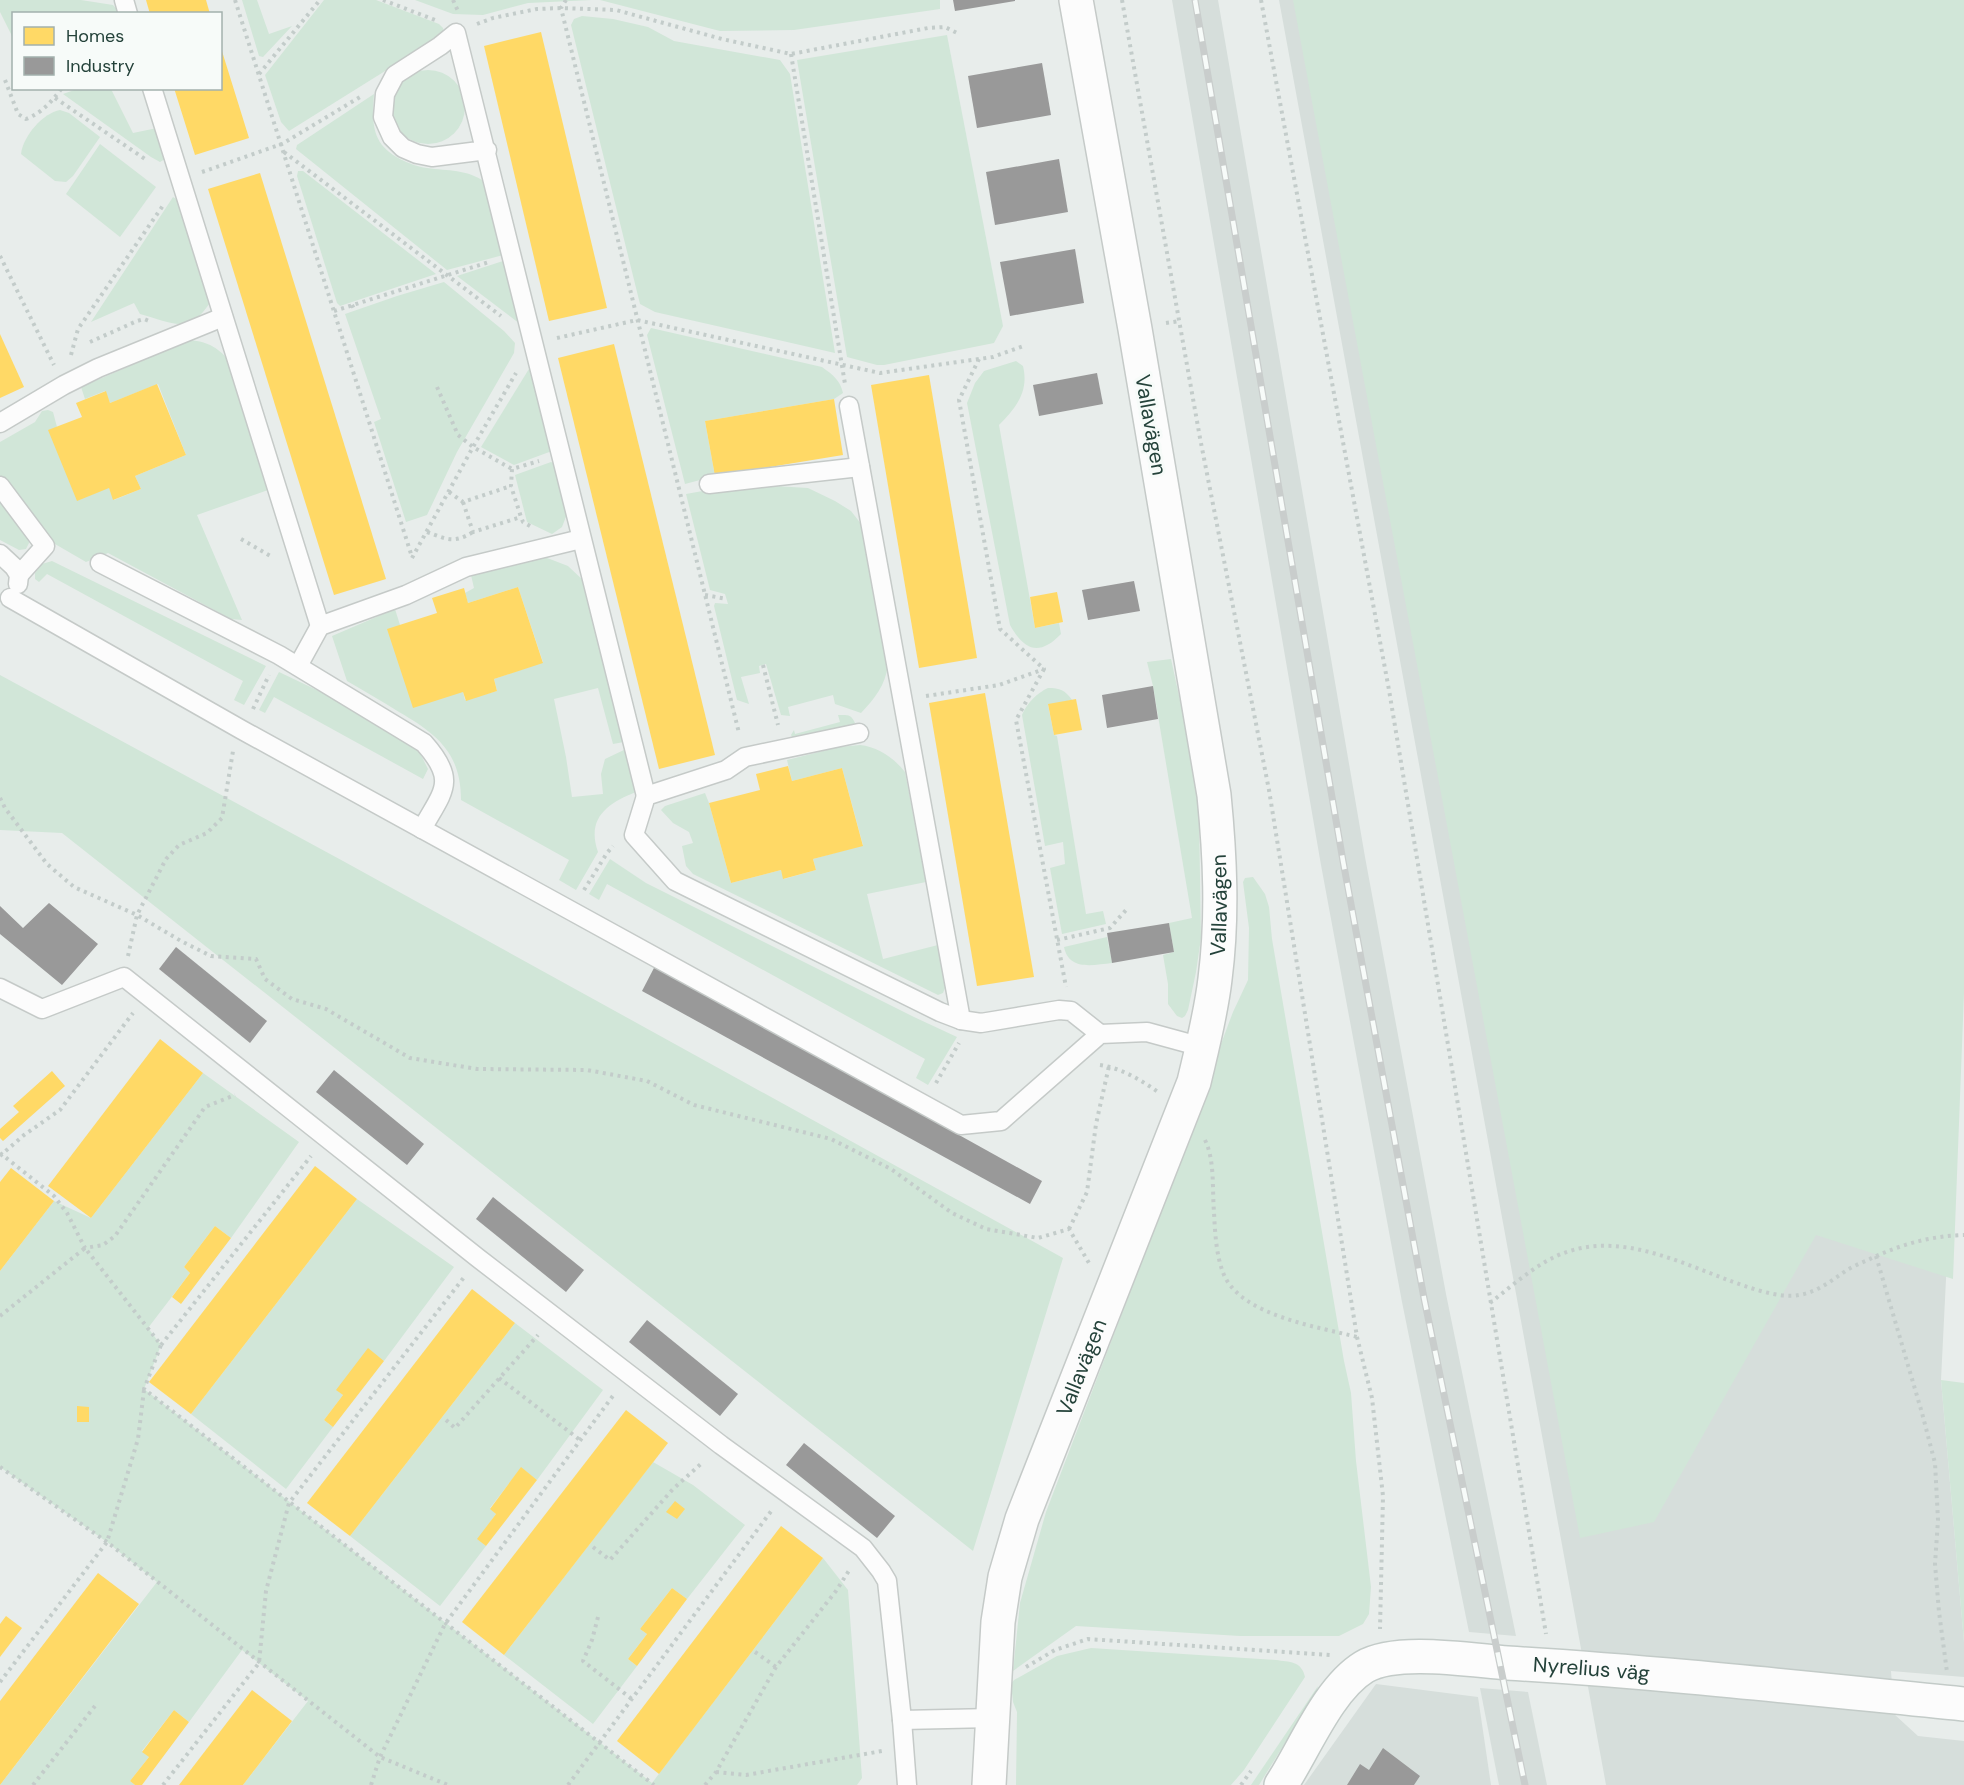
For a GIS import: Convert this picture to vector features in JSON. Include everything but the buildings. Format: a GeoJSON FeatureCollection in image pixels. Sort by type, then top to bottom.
{"type":"FeatureCollection","features":[{"type":"Feature","properties":{"kind":"street","name":"Vallavägen"},"geometry":{"type":"LineString","coordinates":[[989,1785],[998,1622],[1005,1577],[1022,1519],[1194,1082],[1216,976],[1220,907],[1219,850],[1214,795],[1133,317],[1076,0]]}},
{"type":"Feature","properties":{"kind":"street","name":"Nyrelius väg"},"geometry":{"type":"LineString","coordinates":[[1281,1785],[1336,1694],[1352,1676],[1365,1666],[1381,1660],[1418,1657],[1609,1669],[1964,1704]]}},
{"type":"Feature","properties":{"kind":"lane"},"geometry":{"type":"LineString","coordinates":[[487,150],[432,157],[403,148],[392,137],[383,117],[385,94],[395,75],[456,33],[487,150],[646,796],[634,835],[675,881],[961,1029],[981,1023],[1059,1010],[1071,1011],[1100,1034]]}},
{"type":"Feature","properties":{"kind":"lane"},"geometry":{"type":"LineString","coordinates":[[153,90],[320,626]]}},
{"type":"Feature","properties":{"kind":"lane"},"geometry":{"type":"LineString","coordinates":[[0,423],[64,385],[98,368],[223,317]]}},
{"type":"Feature","properties":{"kind":"lane"},"geometry":{"type":"LineString","coordinates":[[849,405],[961,1029]]}},
{"type":"Feature","properties":{"kind":"lane"},"geometry":{"type":"LineString","coordinates":[[709,484],[860,467]]}},
{"type":"Feature","properties":{"kind":"lane"},"geometry":{"type":"LineString","coordinates":[[0,486],[45,546],[19,575]]}},
{"type":"Feature","properties":{"kind":"lane"},"geometry":{"type":"LineString","coordinates":[[298,666],[320,626],[406,595],[466,567],[581,539]]}},
{"type":"Feature","properties":{"kind":"lane"},"geometry":{"type":"LineString","coordinates":[[0,554],[19,575],[19,581],[5,602],[961,1125],[1000,1120],[1100,1034],[1147,1032],[1202,1047]]}},
{"type":"Feature","properties":{"kind":"lane"},"geometry":{"type":"LineString","coordinates":[[100,563],[279,655],[424,743],[434,755],[445,776],[445,784],[422,829]]}},
{"type":"Feature","properties":{"kind":"lane"},"geometry":{"type":"LineString","coordinates":[[646,796],[726,770],[745,758],[859,733]]}},
{"type":"Feature","properties":{"kind":"lane"},"geometry":{"type":"LineString","coordinates":[[0,988],[42,1009],[124,977],[478,1258],[630,1373],[720,1445],[863,1548],[887,1581],[907,1785]]}},
{"type":"Feature","properties":{"kind":"lane"},"geometry":{"type":"LineString","coordinates":[[902,1720],[992,1718]]}},
{"type":"Feature","properties":{"kind":"path"},"geometry":{"type":"LineString","coordinates":[[235,0],[412,558]]}},
{"type":"Feature","properties":{"kind":"path"},"geometry":{"type":"LineString","coordinates":[[259,74],[320,0]]}},
{"type":"Feature","properties":{"kind":"path"},"geometry":{"type":"LineString","coordinates":[[383,0],[433,19],[456,33],[493,18],[537,9],[616,10],[722,39],[791,54],[928,28],[945,27],[959,34]]}},
{"type":"Feature","properties":{"kind":"path"},"geometry":{"type":"LineString","coordinates":[[566,0],[561,8],[745,758]]}},
{"type":"Feature","properties":{"kind":"path"},"geometry":{"type":"LineString","coordinates":[[1122,0],[1200,438],[1269,790],[1357,1336],[1372,1398],[1383,1496],[1381,1660]]}},
{"type":"Feature","properties":{"kind":"path"},"geometry":{"type":"LineString","coordinates":[[1261,0],[1389,690],[1548,1643]]}},
{"type":"Feature","properties":{"kind":"path"},"geometry":{"type":"LineString","coordinates":[[791,54],[846,386]]}},
{"type":"Feature","properties":{"kind":"path"},"geometry":{"type":"LineString","coordinates":[[64,385],[78,329],[180,180],[282,144],[395,75]]}},
{"type":"Feature","properties":{"kind":"path"},"geometry":{"type":"LineString","coordinates":[[5,80],[18,114],[26,119],[47,107],[61,90]]}},
{"type":"Feature","properties":{"kind":"path"},"geometry":{"type":"LineString","coordinates":[[55,98],[180,180]]}},
{"type":"Feature","properties":{"kind":"path"},"geometry":{"type":"LineString","coordinates":[[284,152],[448,275],[534,343]]}},
{"type":"Feature","properties":{"kind":"path"},"geometry":{"type":"LineString","coordinates":[[334,311],[513,255]]}},
{"type":"Feature","properties":{"kind":"path"},"geometry":{"type":"LineString","coordinates":[[0,256],[64,385]]}},
{"type":"Feature","properties":{"kind":"path"},"geometry":{"type":"LineString","coordinates":[[352,305],[355,311]]}},
{"type":"Feature","properties":{"kind":"path"},"geometry":{"type":"LineString","coordinates":[[406,595],[412,558],[534,343],[637,320],[880,373],[993,357],[1026,345]]}},
{"type":"Feature","properties":{"kind":"path"},"geometry":{"type":"LineString","coordinates":[[979,359],[959,400],[1000,629],[1044,669]]}},
{"type":"Feature","properties":{"kind":"path"},"geometry":{"type":"LineString","coordinates":[[437,387],[458,435],[473,447],[512,469],[561,454]]}},
{"type":"Feature","properties":{"kind":"path"},"geometry":{"type":"LineString","coordinates":[[512,469],[511,486],[523,522],[559,544]]}},
{"type":"Feature","properties":{"kind":"path"},"geometry":{"type":"LineString","coordinates":[[463,502],[511,486]]}},
{"type":"Feature","properties":{"kind":"path"},"geometry":{"type":"LineString","coordinates":[[449,492],[463,502],[473,532]]}},
{"type":"Feature","properties":{"kind":"path"},"geometry":{"type":"LineString","coordinates":[[427,532],[451,540],[461,539],[473,532],[521,517]]}},
{"type":"Feature","properties":{"kind":"path"},"geometry":{"type":"LineString","coordinates":[[705,596],[727,599]]}},
{"type":"Feature","properties":{"kind":"path"},"geometry":{"type":"LineString","coordinates":[[764,665],[778,726]]}},
{"type":"Feature","properties":{"kind":"path"},"geometry":{"type":"LineString","coordinates":[[256,702],[272,669]]}},
{"type":"Feature","properties":{"kind":"path"},"geometry":{"type":"LineString","coordinates":[[902,699],[999,685],[1044,669]]}},
{"type":"Feature","properties":{"kind":"path"},"geometry":{"type":"LineString","coordinates":[[1044,669],[1016,720],[1071,1011]]}},
{"type":"Feature","properties":{"kind":"path"},"geometry":{"type":"LineString","coordinates":[[124,977],[136,915],[166,859],[178,845],[207,833],[222,818],[232,753],[242,730]]}},
{"type":"Feature","properties":{"kind":"path"},"geometry":{"type":"LineString","coordinates":[[0,798],[47,864],[74,886],[136,915],[181,942],[211,956],[256,960],[265,979],[292,999],[326,1009],[410,1058],[477,1069],[587,1070],[646,1081],[694,1105],[831,1139],[891,1169],[952,1213],[986,1229],[1038,1238],[1069,1229],[1087,1192],[1096,1124],[1109,1066]]}},
{"type":"Feature","properties":{"kind":"path"},"geometry":{"type":"LineString","coordinates":[[584,891],[606,853]]}},
{"type":"Feature","properties":{"kind":"path"},"geometry":{"type":"LineString","coordinates":[[1057,940],[1110,928],[1126,910]]}},
{"type":"Feature","properties":{"kind":"path"},"geometry":{"type":"LineString","coordinates":[[146,995],[60,1110],[1,1154],[54,1196],[68,1213],[85,1248],[161,1345]]}},
{"type":"Feature","properties":{"kind":"path"},"geometry":{"type":"LineString","coordinates":[[933,1088],[961,1029]]}},
{"type":"Feature","properties":{"kind":"path"},"geometry":{"type":"LineString","coordinates":[[1066,1063],[1109,1066],[1132,1076],[1157,1091],[1181,1119],[1203,1136],[1210,1152],[1220,1259],[1225,1276],[1247,1301],[1283,1317],[1357,1336]]}},
{"type":"Feature","properties":{"kind":"path"},"geometry":{"type":"LineString","coordinates":[[0,1316],[85,1248],[103,1245],[115,1236],[205,1107],[240,1093],[253,1079]]}},
{"type":"Feature","properties":{"kind":"path"},"geometry":{"type":"LineString","coordinates":[[0,1682],[107,1542],[138,1439],[144,1389],[161,1345],[327,1137]]}},
{"type":"Feature","properties":{"kind":"path"},"geometry":{"type":"LineString","coordinates":[[1069,1229],[1100,1281],[1111,1294]]}},
{"type":"Feature","properties":{"kind":"path"},"geometry":{"type":"LineString","coordinates":[[1490,1303],[1544,1262],[1560,1254],[1587,1246],[1626,1246],[1659,1253],[1746,1286],[1789,1296],[1800,1295],[1826,1285],[1848,1269],[1889,1250],[1920,1240],[1964,1235]]}},
{"type":"Feature","properties":{"kind":"path"},"geometry":{"type":"LineString","coordinates":[[1876,1256],[1935,1463],[1938,1520],[1935,1564],[1948,1675]]}},
{"type":"Feature","properties":{"kind":"path"},"geometry":{"type":"LineString","coordinates":[[164,1785],[259,1663],[266,1591],[289,1503],[478,1258]]}},
{"type":"Feature","properties":{"kind":"path"},"geometry":{"type":"LineString","coordinates":[[446,1420],[455,1428],[555,1317]]}},
{"type":"Feature","properties":{"kind":"path"},"geometry":{"type":"LineString","coordinates":[[371,1785],[380,1757],[445,1624],[630,1373]]}},
{"type":"Feature","properties":{"kind":"path"},"geometry":{"type":"LineString","coordinates":[[499,1378],[580,1440]]}},
{"type":"Feature","properties":{"kind":"path"},"geometry":{"type":"LineString","coordinates":[[144,1389],[654,1785]]}},
{"type":"Feature","properties":{"kind":"path"},"geometry":{"type":"LineString","coordinates":[[593,1547],[610,1560],[674,1489],[720,1445]]}},
{"type":"Feature","properties":{"kind":"path"},"geometry":{"type":"LineString","coordinates":[[0,1467],[107,1542],[380,1757],[448,1785]]}},
{"type":"Feature","properties":{"kind":"path"},"geometry":{"type":"LineString","coordinates":[[568,1785],[785,1493]]}},
{"type":"Feature","properties":{"kind":"path"},"geometry":{"type":"LineString","coordinates":[[705,1785],[716,1772],[776,1667],[836,1591],[863,1548]]}},
{"type":"Feature","properties":{"kind":"path"},"geometry":{"type":"LineString","coordinates":[[598,1617],[583,1661],[633,1700]]}},
{"type":"Feature","properties":{"kind":"path"},"geometry":{"type":"LineString","coordinates":[[994,1685],[1055,1650],[1088,1639],[1335,1654]]}},
{"type":"Feature","properties":{"kind":"path"},"geometry":{"type":"LineString","coordinates":[[755,1652],[776,1667]]}},
{"type":"Feature","properties":{"kind":"path"},"geometry":{"type":"LineString","coordinates":[[33,1785],[95,1706]]}},
{"type":"Feature","properties":{"kind":"path"},"geometry":{"type":"LineString","coordinates":[[716,1772],[747,1775],[862,1756],[903,1746]]}},
{"type":"Feature","properties":{"kind":"shaded area"},"geometry":{"type":"Polygon","coordinates":[[[1172,0],[1218,0],[1365,857],[1446,1294],[1516,1636],[1469,1632],[1402,1302],[1321,865],[1172,0]]]}},
{"type":"Feature","properties":{"kind":"shaded area"},"geometry":{"type":"Polygon","coordinates":[[[1279,0],[1964,0],[1964,916],[1941,1380],[1964,1642],[1964,1677],[1891,1671],[1894,1714],[1918,1736],[1964,1741],[1964,1785],[1606,1785],[1279,0]]]}},
{"type":"Feature","properties":{"kind":"shaded area"},"geometry":{"type":"Polygon","coordinates":[[[1376,1684],[1478,1697],[1491,1785],[1304,1785],[1376,1684]]]}},
{"type":"Feature","properties":{"kind":"shaded area"},"geometry":{"type":"Polygon","coordinates":[[[1480,1688],[1528,1692],[1547,1785],[1499,1785],[1480,1688]]]}},
{"type":"Feature","properties":{"kind":"green space"},"geometry":{"type":"Polygon","coordinates":[[[0,0],[81,0],[113,5],[119,12],[12,12],[12,36],[0,12],[0,0]]]}},
{"type":"Feature","properties":{"kind":"green space"},"geometry":{"type":"Polygon","coordinates":[[[242,0],[257,0],[269,34],[292,26],[263,57],[259,56],[242,0]]]}},
{"type":"Feature","properties":{"kind":"green space"},"geometry":{"type":"Polygon","coordinates":[[[324,0],[376,0],[439,24],[444,32],[438,38],[289,131],[281,122],[265,75],[324,0]]]}},
{"type":"Feature","properties":{"kind":"green space"},"geometry":{"type":"Polygon","coordinates":[[[415,0],[592,0],[528,3],[483,15],[453,14],[415,0]]]}},
{"type":"Feature","properties":{"kind":"green space"},"geometry":{"type":"Polygon","coordinates":[[[600,0],[940,0],[940,9],[794,30],[720,31],[600,0]]]}},
{"type":"Feature","properties":{"kind":"green space"},"geometry":{"type":"Polygon","coordinates":[[[1293,0],[1964,0],[1964,993],[1953,1279],[1816,1235],[1654,1522],[1580,1538],[1293,0]]]}},
{"type":"Feature","properties":{"kind":"green space"},"geometry":{"type":"Polygon","coordinates":[[[582,16],[613,19],[648,27],[674,41],[780,60],[790,74],[835,353],[655,312],[640,304],[571,25],[574,19],[582,16]]]}},
{"type":"Feature","properties":{"kind":"green space"},"geometry":{"type":"Polygon","coordinates":[[[947,35],[1003,326],[994,343],[877,365],[847,357],[797,60],[947,35]]]}},
{"type":"Feature","properties":{"kind":"green space"},"geometry":{"type":"Polygon","coordinates":[[[421,70],[435,70],[449,76],[459,86],[465,100],[463,121],[449,138],[435,144],[421,144],[407,138],[397,128],[391,114],[391,100],[397,86],[407,76],[421,70]]]}},
{"type":"Feature","properties":{"kind":"green space"},"geometry":{"type":"Polygon","coordinates":[[[74,90],[112,90],[133,133],[157,128],[165,159],[160,162],[151,157],[63,94],[74,90]]]}},
{"type":"Feature","properties":{"kind":"green space"},"geometry":{"type":"Polygon","coordinates":[[[374,94],[375,132],[383,147],[390,153],[417,166],[464,173],[485,182],[507,254],[447,270],[296,149],[297,145],[374,94]]]}},
{"type":"Feature","properties":{"kind":"green space"},"geometry":{"type":"Polygon","coordinates":[[[60,110],[69,113],[100,137],[73,176],[66,182],[55,181],[21,154],[35,126],[47,116],[60,110]]]}},
{"type":"Feature","properties":{"kind":"green space"},"geometry":{"type":"Polygon","coordinates":[[[100,144],[156,187],[120,237],[66,194],[100,144]]]}},
{"type":"Feature","properties":{"kind":"green space"},"geometry":{"type":"Polygon","coordinates":[[[298,171],[303,171],[436,274],[340,306],[337,303],[297,176],[298,171]]]}},
{"type":"Feature","properties":{"kind":"green space"},"geometry":{"type":"Polygon","coordinates":[[[173,197],[182,203],[211,301],[203,312],[188,323],[172,323],[140,314],[134,303],[91,322],[173,197]]]}},
{"type":"Feature","properties":{"kind":"green space"},"geometry":{"type":"Polygon","coordinates":[[[506,260],[528,330],[457,276],[506,260]]]}},
{"type":"Feature","properties":{"kind":"green space"},"geometry":{"type":"Polygon","coordinates":[[[444,282],[504,331],[515,343],[514,353],[457,452],[427,515],[406,522],[374,422],[381,419],[345,314],[444,282]]]}},
{"type":"Feature","properties":{"kind":"green space"},"geometry":{"type":"Polygon","coordinates":[[[651,328],[822,367],[836,378],[843,393],[834,399],[705,421],[715,476],[685,484],[647,335],[651,328]]]}},
{"type":"Feature","properties":{"kind":"green space"},"geometry":{"type":"Polygon","coordinates":[[[190,340],[203,342],[213,347],[231,363],[268,490],[197,515],[242,620],[231,619],[108,553],[86,562],[55,544],[0,476],[0,442],[35,422],[42,411],[48,410],[53,412],[57,427],[109,488],[114,500],[141,489],[135,476],[186,455],[158,384],[110,403],[105,391],[85,399],[81,387],[190,340]]]}},
{"type":"Feature","properties":{"kind":"green space"},"geometry":{"type":"Polygon","coordinates":[[[1016,361],[1023,366],[1023,391],[1016,405],[999,425],[1035,628],[1059,623],[1061,634],[1046,646],[1039,648],[1026,645],[1010,625],[967,403],[975,383],[984,371],[1016,361]]]}},
{"type":"Feature","properties":{"kind":"green space"},"geometry":{"type":"Polygon","coordinates":[[[532,364],[552,451],[514,465],[481,447],[532,364]]]}},
{"type":"Feature","properties":{"kind":"green space"},"geometry":{"type":"Polygon","coordinates":[[[551,462],[556,464],[567,514],[562,527],[552,534],[527,522],[515,475],[551,462]]]}},
{"type":"Feature","properties":{"kind":"green space"},"geometry":{"type":"Polygon","coordinates":[[[741,484],[808,488],[851,511],[865,529],[888,665],[879,691],[861,713],[835,704],[833,695],[788,707],[790,716],[781,715],[766,664],[759,666],[760,673],[741,677],[749,704],[737,700],[714,606],[715,603],[728,604],[725,594],[710,590],[686,494],[741,484]]]}},
{"type":"Feature","properties":{"kind":"green space"},"geometry":{"type":"Polygon","coordinates":[[[0,500],[28,535],[29,543],[26,549],[19,550],[0,540],[0,500]]]}},
{"type":"Feature","properties":{"kind":"green space"},"geometry":{"type":"Polygon","coordinates":[[[542,556],[568,566],[585,582],[624,742],[613,744],[598,688],[554,699],[572,797],[603,794],[601,774],[605,759],[626,749],[636,792],[617,801],[602,813],[597,821],[595,840],[598,852],[576,890],[559,880],[569,860],[461,800],[457,770],[444,747],[425,728],[347,681],[332,636],[395,609],[400,625],[463,692],[465,700],[497,691],[494,679],[543,662],[518,587],[468,603],[465,593],[474,588],[471,575],[542,556]]]}},
{"type":"Feature","properties":{"kind":"green space"},"geometry":{"type":"Polygon","coordinates":[[[52,561],[266,666],[244,705],[234,700],[243,681],[47,574],[39,582],[35,579],[35,573],[42,564],[52,561]]]}},
{"type":"Feature","properties":{"kind":"green space"},"geometry":{"type":"Polygon","coordinates":[[[1171,659],[1194,765],[1199,815],[1201,938],[1188,1010],[1182,1018],[1177,1016],[1168,1004],[1168,984],[1163,955],[1174,952],[1169,923],[1192,918],[1147,662],[1171,659]]]}},
{"type":"Feature","properties":{"kind":"green space"},"geometry":{"type":"Polygon","coordinates":[[[279,672],[342,702],[419,751],[428,769],[423,779],[274,697],[265,713],[259,710],[279,672]]]}},
{"type":"Feature","properties":{"kind":"green space"},"geometry":{"type":"Polygon","coordinates":[[[0,675],[343,861],[1063,1258],[973,1551],[62,833],[0,830],[0,675]]]}},
{"type":"Feature","properties":{"kind":"green space"},"geometry":{"type":"Polygon","coordinates":[[[1048,688],[1062,690],[1072,700],[1048,705],[1054,735],[1057,736],[1086,914],[1103,911],[1106,924],[1062,934],[1050,868],[1065,864],[1063,842],[1045,846],[1022,715],[1033,699],[1048,688]]]}},
{"type":"Feature","properties":{"kind":"green space"},"geometry":{"type":"Polygon","coordinates":[[[838,715],[849,716],[855,723],[852,727],[793,739],[791,735],[794,730],[795,734],[840,722],[838,715]]]}},
{"type":"Feature","properties":{"kind":"green space"},"geometry":{"type":"Polygon","coordinates":[[[860,745],[885,754],[905,772],[926,882],[867,894],[883,959],[938,945],[945,988],[943,993],[938,995],[693,874],[686,866],[682,846],[693,843],[689,832],[673,823],[661,810],[665,806],[705,793],[731,883],[781,870],[784,879],[816,870],[813,859],[863,845],[842,768],[792,781],[787,760],[839,747],[860,745]]]}},
{"type":"Feature","properties":{"kind":"green space"},"geometry":{"type":"Polygon","coordinates":[[[610,859],[646,883],[957,1037],[928,1085],[916,1078],[925,1059],[607,884],[599,900],[589,894],[610,859]]]}},
{"type":"Feature","properties":{"kind":"green space"},"geometry":{"type":"Polygon","coordinates":[[[1253,877],[1265,894],[1269,907],[1272,939],[1351,1393],[1356,1461],[1371,1587],[1369,1614],[1363,1624],[1339,1636],[1240,1636],[1076,1626],[1013,1671],[1020,1603],[1046,1512],[1179,1164],[1186,1137],[1233,1012],[1248,980],[1249,928],[1243,882],[1245,878],[1253,877]]]}},
{"type":"Feature","properties":{"kind":"green space"},"geometry":{"type":"Polygon","coordinates":[[[1107,937],[1112,963],[1083,965],[1076,963],[1067,955],[1064,947],[1107,937]]]}},
{"type":"Feature","properties":{"kind":"green space"},"geometry":{"type":"Polygon","coordinates":[[[203,1073],[299,1142],[231,1238],[215,1226],[184,1267],[190,1273],[148,1328],[161,1345],[144,1389],[652,1783],[823,1558],[848,1590],[862,1778],[857,1785],[243,1785],[308,1701],[242,1650],[189,1722],[174,1710],[142,1751],[149,1757],[130,1781],[135,1785],[0,1785],[157,1582],[107,1542],[0,1467],[0,1271],[54,1201],[91,1218],[203,1073]]]}},
{"type":"Feature","properties":{"kind":"green space"},"geometry":{"type":"Polygon","coordinates":[[[357,1199],[454,1267],[384,1361],[368,1349],[337,1390],[343,1395],[324,1420],[333,1427],[286,1489],[191,1414],[357,1199]]]}},
{"type":"Feature","properties":{"kind":"green space"},"geometry":{"type":"Polygon","coordinates":[[[515,1323],[603,1390],[537,1480],[521,1468],[490,1508],[496,1514],[478,1539],[486,1546],[440,1606],[350,1536],[515,1323]]]}},
{"type":"Feature","properties":{"kind":"green space"},"geometry":{"type":"Polygon","coordinates":[[[1941,1380],[1964,1383],[1964,1642],[1941,1380]]]}},
{"type":"Feature","properties":{"kind":"green space"},"geometry":{"type":"Polygon","coordinates":[[[653,1462],[693,1485],[745,1525],[687,1599],[672,1588],[640,1629],[647,1634],[628,1659],[637,1666],[593,1724],[504,1655],[653,1462]]]}},
{"type":"Feature","properties":{"kind":"green space"},"geometry":{"type":"Polygon","coordinates":[[[1091,1648],[1286,1661],[1298,1665],[1305,1677],[1244,1770],[1231,1785],[1016,1785],[1017,1712],[1013,1702],[1011,1684],[1014,1680],[1057,1656],[1091,1648]]]}},
{"type":"Feature","properties":{"kind":"green space"},"geometry":{"type":"Polygon","coordinates":[[[1318,1686],[1316,1693],[1259,1785],[1251,1785],[1318,1686]]]}},
{"type":"Feature","properties":{"kind":"railway"},"geometry":{"type":"LineString","coordinates":[[1195,0],[1343,861],[1424,1298],[1525,1785]]}}]}
